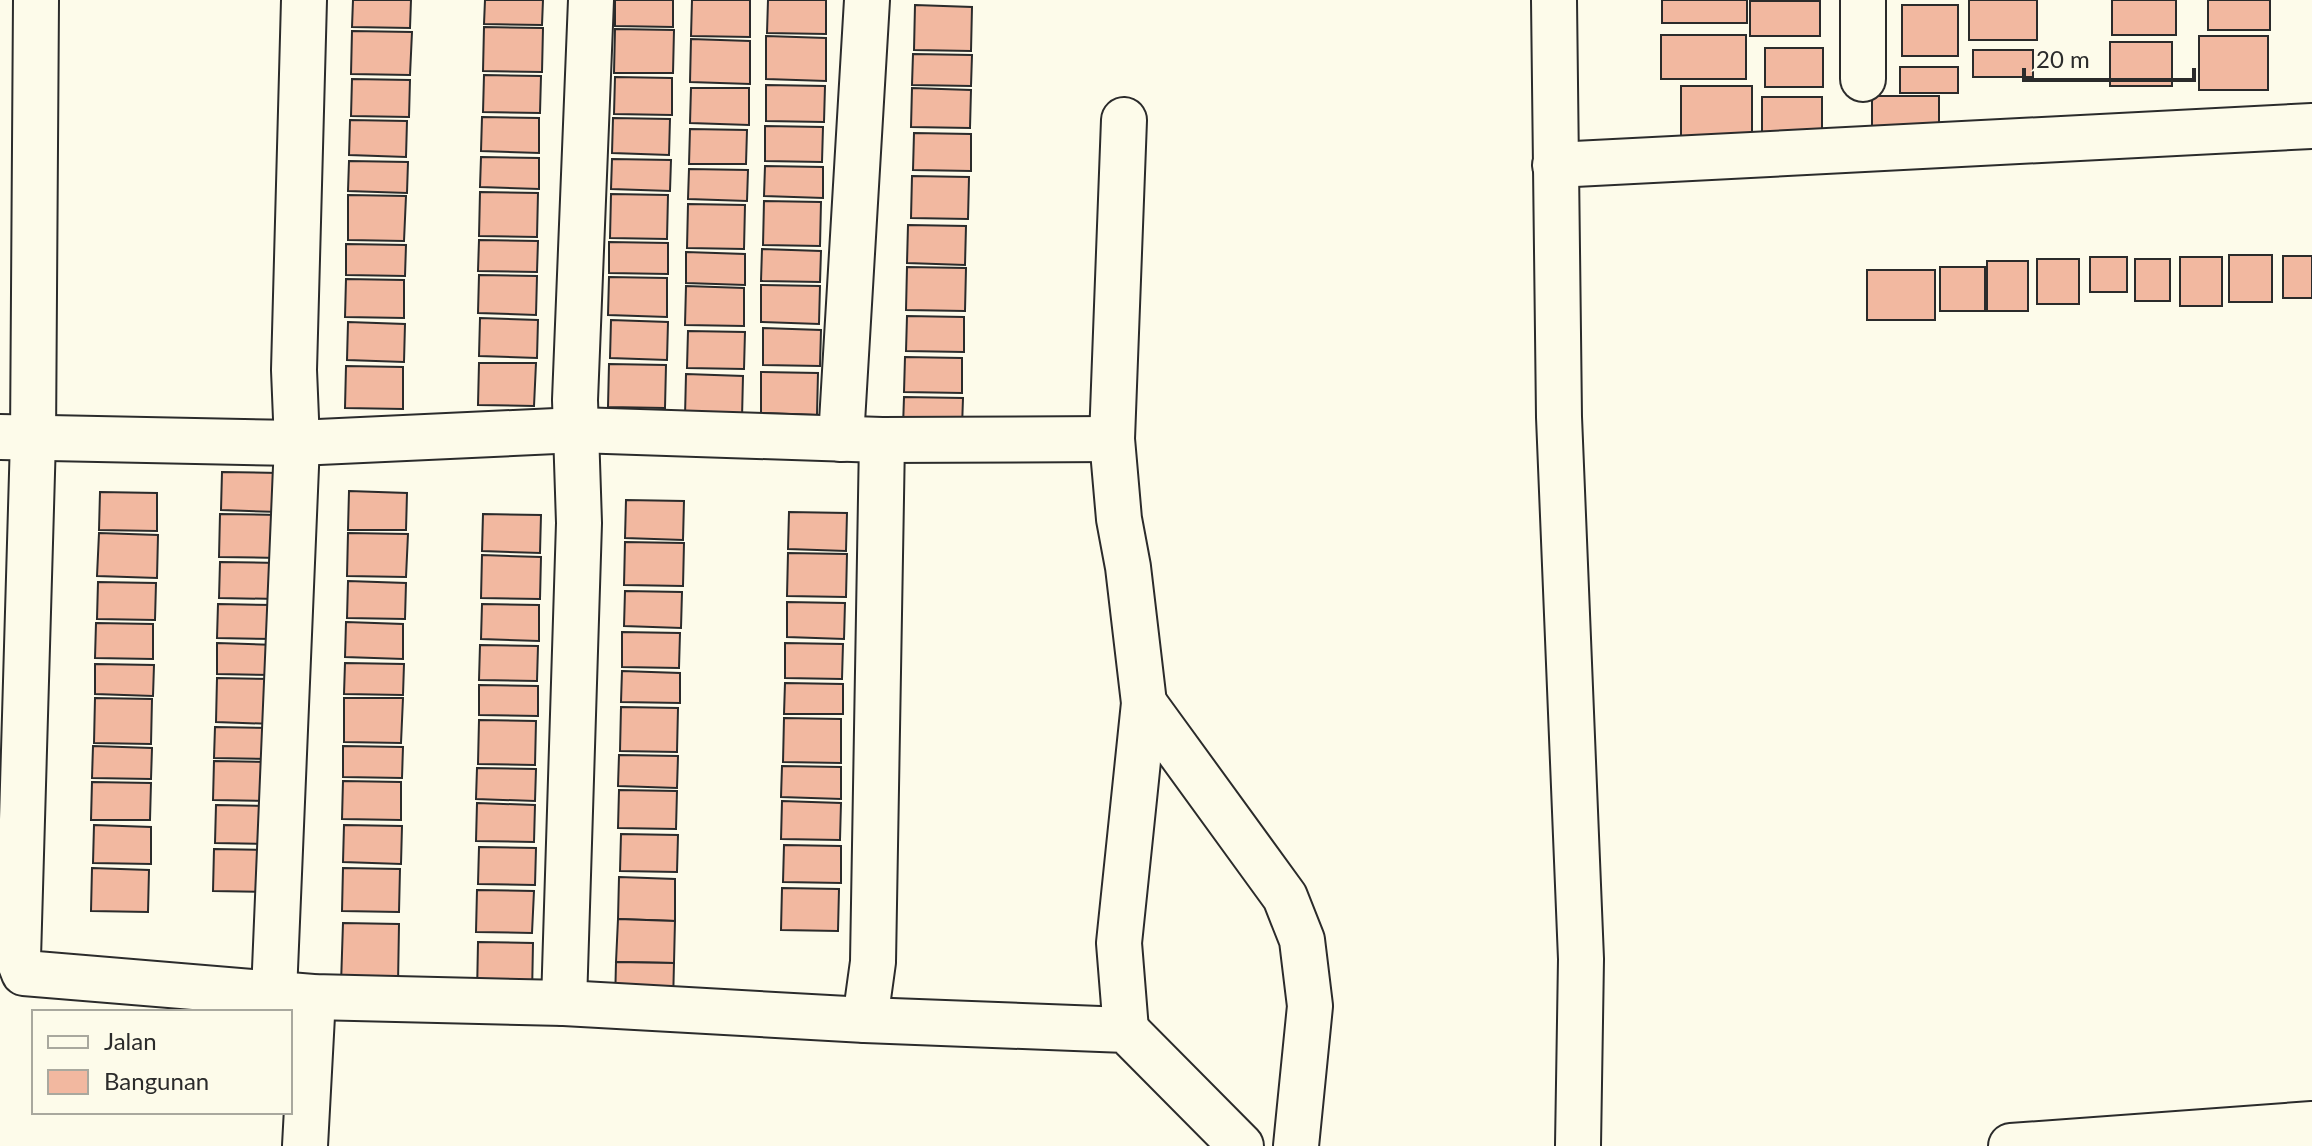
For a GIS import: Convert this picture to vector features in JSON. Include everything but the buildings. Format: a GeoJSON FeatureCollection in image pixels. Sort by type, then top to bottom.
{"type":"FeatureCollection","features":[{"type":"Feature","properties":{"kind":"street"},"geometry":{"type":"LineString","coordinates":[[36,0],[16,438],[18,958],[24,973],[63,994],[293,995],[564,1003],[865,1020],[1126,1030]]}},
{"type":"Feature","properties":{"kind":"street"},"geometry":{"type":"LineString","coordinates":[[304,0],[294,370],[297,443],[293,995],[305,1146]]}},
{"type":"Feature","properties":{"kind":"street"},"geometry":{"type":"LineString","coordinates":[[564,1003],[579,523],[575,400],[591,0]]}},
{"type":"Feature","properties":{"kind":"street"},"geometry":{"type":"LineString","coordinates":[[865,1020],[873,962],[861,440],[867,0]]}},
{"type":"Feature","properties":{"kind":"street"},"geometry":{"type":"LineString","coordinates":[[1554,0],[1559,417],[1581,959],[1578,1146]]}},
{"type":"Feature","properties":{"kind":"street"},"geometry":{"type":"LineString","coordinates":[[1863,0],[1863,79]]}},
{"type":"Feature","properties":{"kind":"street"},"geometry":{"type":"LineString","coordinates":[[1124,120],[1112,439],[1119,519],[1128,567],[1144,703],[1119,943],[1126,1030],[1241,1146]]}},
{"type":"Feature","properties":{"kind":"street"},"geometry":{"type":"LineString","coordinates":[[1555,165],[2312,126]]}},
{"type":"Feature","properties":{"kind":"street"},"geometry":{"type":"LineString","coordinates":[[16,438],[297,443],[577,430],[861,440],[1112,439]]}},
{"type":"Feature","properties":{"kind":"street"},"geometry":{"type":"LineString","coordinates":[[1144,703],[1285,897],[1302,940],[1310,1006],[1296,1146]]}},
{"type":"Feature","properties":{"kind":"street"},"geometry":{"type":"LineString","coordinates":[[2011,1146],[2312,1124]]}}]}
